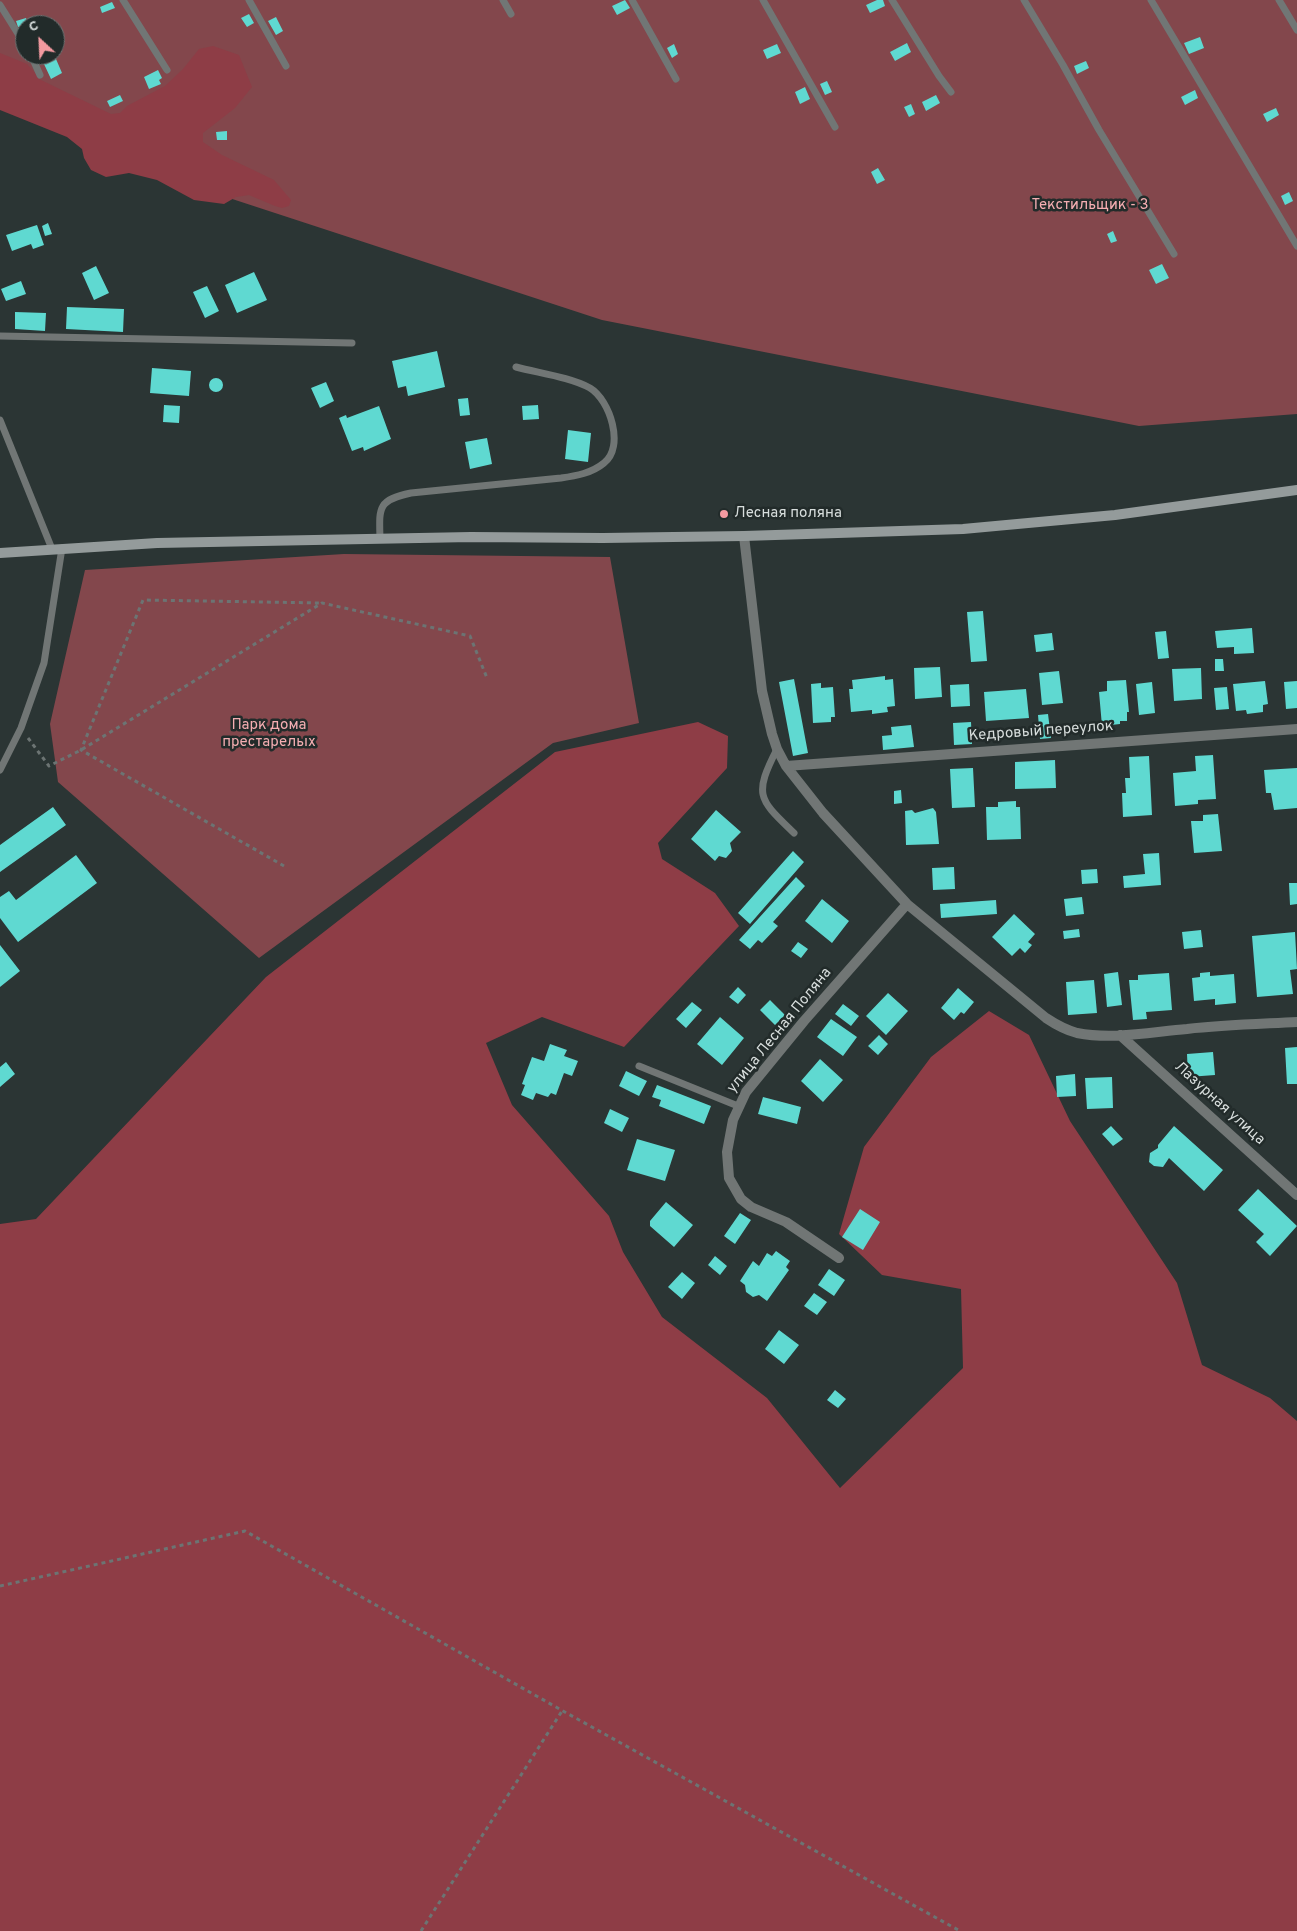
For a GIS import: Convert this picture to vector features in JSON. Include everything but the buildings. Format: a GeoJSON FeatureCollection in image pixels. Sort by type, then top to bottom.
{"type":"FeatureCollection","features":[{"type":"Feature","properties":{"kind":"main road"},"geometry":{"type":"LineString","coordinates":[[0,553],[157,543],[380,538],[744,536],[964,529],[1115,515],[1297,490]]}},
{"type":"Feature","properties":{"kind":"street"},"geometry":{"type":"LineString","coordinates":[[744,536],[762,691],[777,749],[786,766],[823,813],[907,904],[1046,1018],[1075,1032],[1101,1036],[1297,1022]]}},
{"type":"Feature","properties":{"kind":"street","name":"Кедровый переулок"},"geometry":{"type":"LineString","coordinates":[[786,766],[1297,729]]}},
{"type":"Feature","properties":{"kind":"street","name":"улица Лесная Поляна"},"geometry":{"type":"LineString","coordinates":[[839,1258],[786,1222],[750,1206],[741,1199],[729,1178],[726,1152],[738,1106],[755,1081],[907,904]]}},
{"type":"Feature","properties":{"kind":"street","name":"Лазурная улица"},"geometry":{"type":"LineString","coordinates":[[1120,1035],[1297,1195]]}},
{"type":"Feature","properties":{"kind":"lane"},"geometry":{"type":"LineString","coordinates":[[123,0],[167,70]]}},
{"type":"Feature","properties":{"kind":"lane"},"geometry":{"type":"LineString","coordinates":[[249,0],[286,66]]}},
{"type":"Feature","properties":{"kind":"lane"},"geometry":{"type":"LineString","coordinates":[[503,0],[511,14]]}},
{"type":"Feature","properties":{"kind":"lane"},"geometry":{"type":"LineString","coordinates":[[632,0],[676,79]]}},
{"type":"Feature","properties":{"kind":"lane"},"geometry":{"type":"LineString","coordinates":[[763,0],[835,127]]}},
{"type":"Feature","properties":{"kind":"lane"},"geometry":{"type":"LineString","coordinates":[[892,0],[951,92]]}},
{"type":"Feature","properties":{"kind":"lane"},"geometry":{"type":"LineString","coordinates":[[1024,0],[1099,130],[1174,254]]}},
{"type":"Feature","properties":{"kind":"lane"},"geometry":{"type":"LineString","coordinates":[[1151,0],[1297,246]]}},
{"type":"Feature","properties":{"kind":"lane"},"geometry":{"type":"LineString","coordinates":[[1279,0],[1297,30]]}},
{"type":"Feature","properties":{"kind":"lane"},"geometry":{"type":"LineString","coordinates":[[0,5],[15,29]]}},
{"type":"Feature","properties":{"kind":"lane"},"geometry":{"type":"LineString","coordinates":[[36,65],[40,75]]}},
{"type":"Feature","properties":{"kind":"lane"},"geometry":{"type":"LineString","coordinates":[[0,336],[352,343]]}},
{"type":"Feature","properties":{"kind":"lane"},"geometry":{"type":"LineString","coordinates":[[380,538],[380,514],[387,502],[394,497],[411,493],[581,475],[594,470],[606,462],[612,454],[614,442],[613,426],[602,400],[592,390],[580,384],[516,367]]}},
{"type":"Feature","properties":{"kind":"lane"},"geometry":{"type":"LineString","coordinates":[[0,420],[57,549],[44,662],[21,728],[0,770]]}},
{"type":"Feature","properties":{"kind":"lane"},"geometry":{"type":"LineString","coordinates":[[777,749],[764,779],[764,800],[766,806],[794,833]]}},
{"type":"Feature","properties":{"kind":"lane"},"geometry":{"type":"LineString","coordinates":[[639,1066],[738,1106]]}},
{"type":"Feature","properties":{"kind":"path"},"geometry":{"type":"LineString","coordinates":[[81,750],[143,600],[322,603],[470,636],[487,678]]}},
{"type":"Feature","properties":{"kind":"path"},"geometry":{"type":"LineString","coordinates":[[21,728],[49,766],[81,750],[322,603]]}},
{"type":"Feature","properties":{"kind":"path"},"geometry":{"type":"LineString","coordinates":[[81,750],[284,866]]}},
{"type":"Feature","properties":{"kind":"path"},"geometry":{"type":"LineString","coordinates":[[0,1586],[245,1531],[960,1931]]}},
{"type":"Feature","properties":{"kind":"path"},"geometry":{"type":"LineString","coordinates":[[421,1931],[562,1710]]}},
{"type":"Feature","properties":{"kind":"green space","name":"Текстильщик - 3"},"geometry":{"type":"Polygon","coordinates":[[[0,0],[1297,0],[1297,414],[1139,426],[602,320],[165,177],[0,91],[0,0]]]}},
{"type":"Feature","properties":{"kind":"green space","name":"Парк дома престарелых"},"geometry":{"type":"Polygon","coordinates":[[[344,554],[610,557],[639,723],[553,743],[259,958],[58,782],[50,724],[85,570],[344,554]]]}},
{"type":"Feature","properties":{"kind":"shaded area"},"geometry":{"type":"Polygon","coordinates":[[[213,46],[239,55],[252,87],[235,108],[203,133],[203,142],[222,155],[274,180],[291,200],[289,206],[282,208],[249,195],[236,197],[224,204],[194,200],[157,180],[129,173],[106,177],[91,170],[84,158],[82,149],[67,137],[0,110],[0,53],[15,59],[15,65],[28,65],[41,80],[111,114],[120,113],[127,106],[165,86],[183,69],[199,49],[213,46]]]}},
{"type":"Feature","properties":{"kind":"shaded area"},"geometry":{"type":"Polygon","coordinates":[[[698,722],[728,736],[727,768],[658,843],[662,859],[715,893],[739,926],[624,1047],[542,1017],[486,1043],[512,1105],[609,1216],[623,1252],[662,1317],[767,1398],[840,1488],[963,1368],[961,1289],[882,1275],[839,1234],[864,1147],[931,1057],[989,1011],[1029,1035],[1070,1121],[1177,1283],[1202,1365],[1270,1398],[1297,1421],[1297,1931],[0,1931],[0,1224],[36,1219],[266,977],[555,752],[698,722]]]}},
{"type":"Feature","properties":{"kind":"place","name":"Лесная поляна"},"geometry":{"type":"Point","coordinates":[724,514]}}]}
